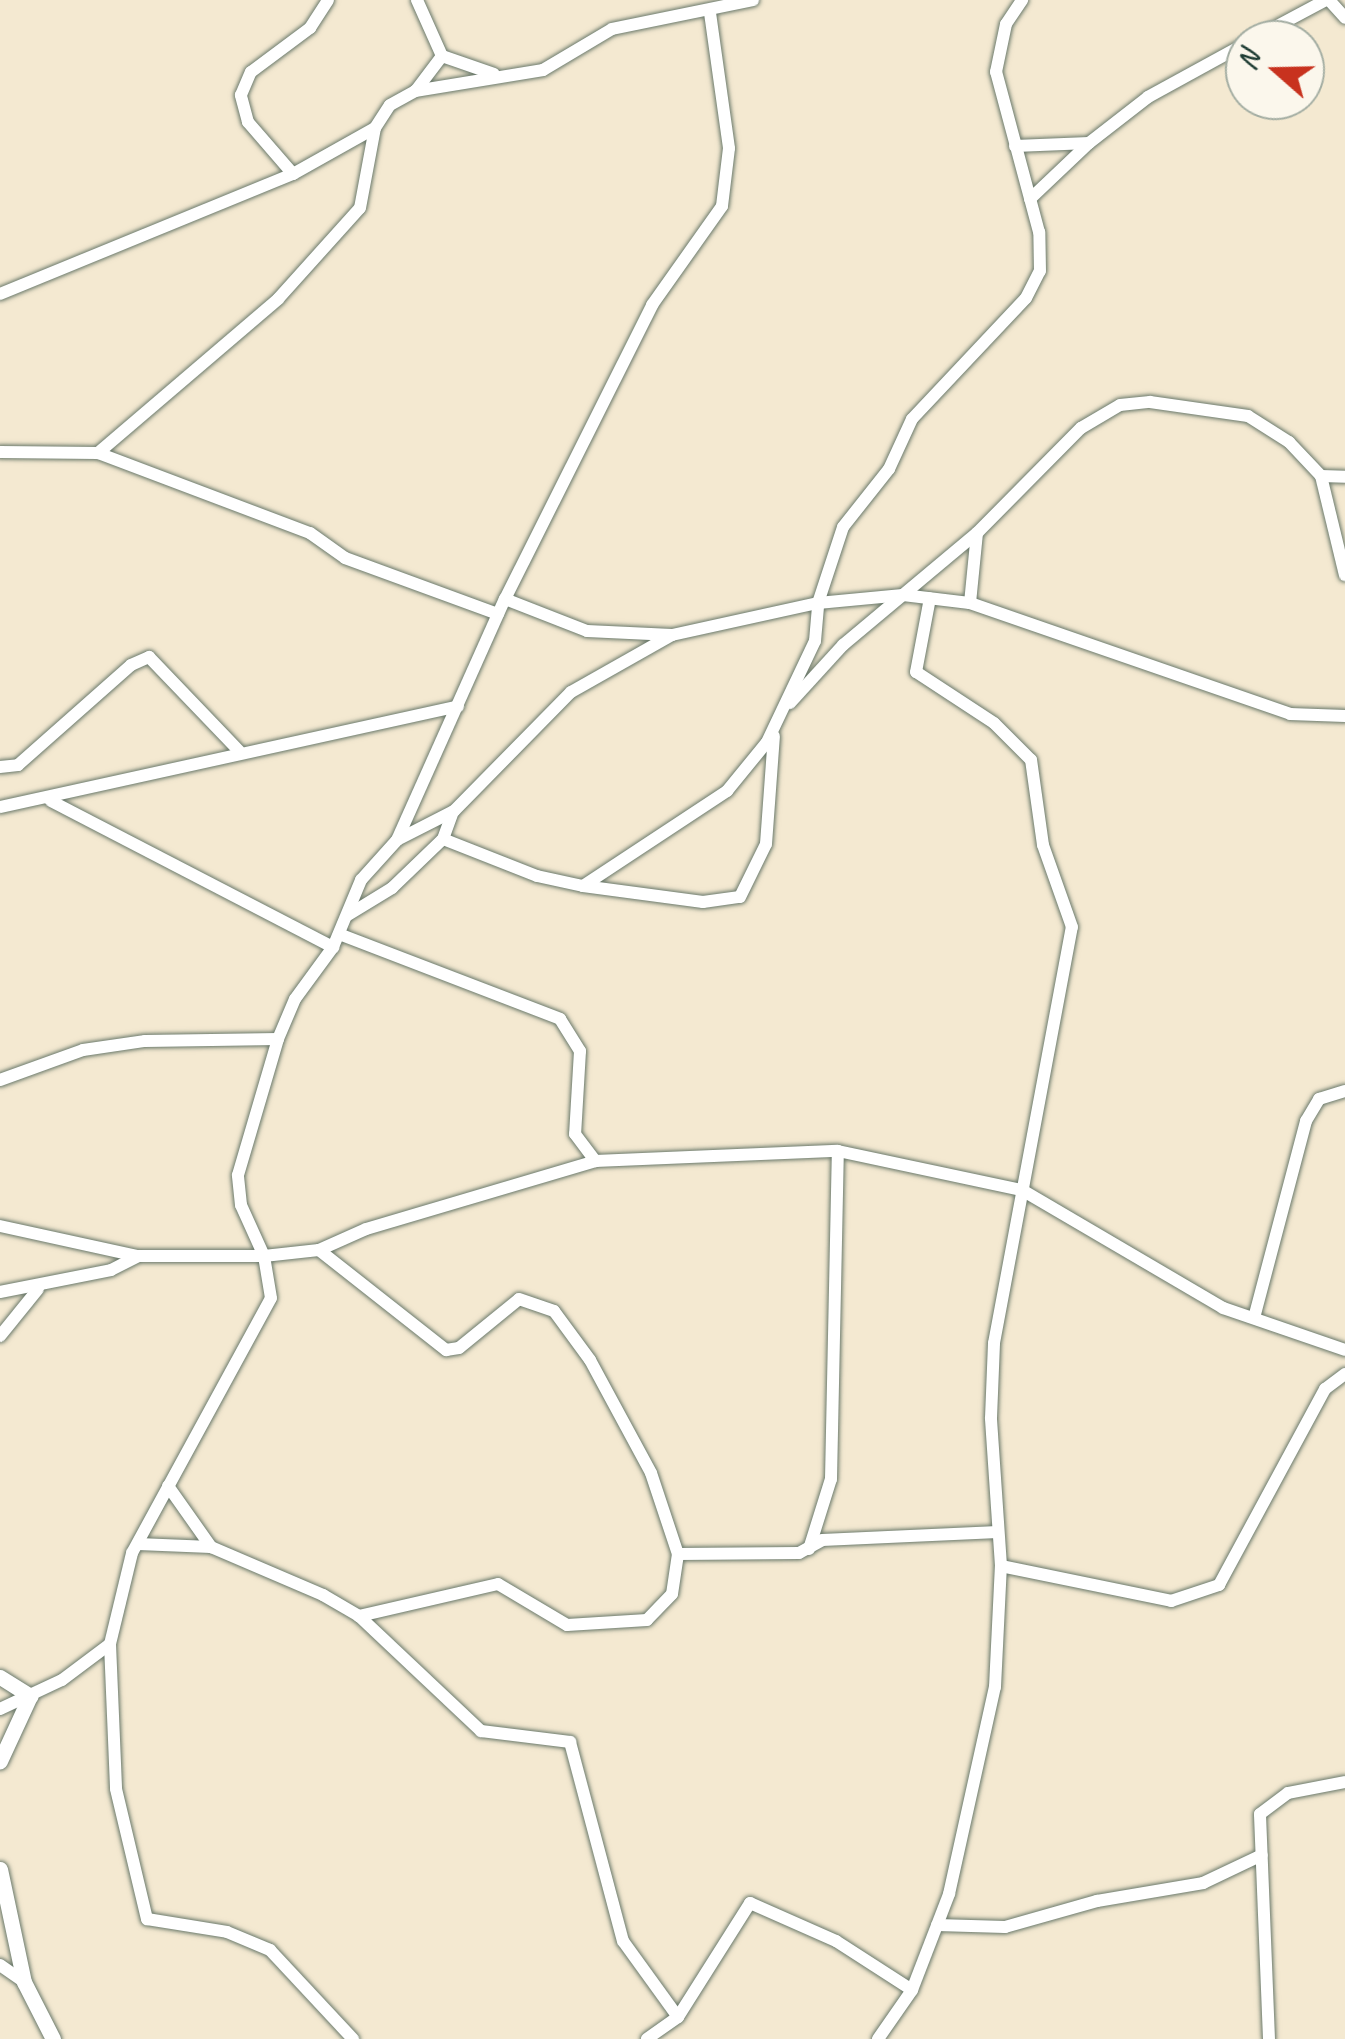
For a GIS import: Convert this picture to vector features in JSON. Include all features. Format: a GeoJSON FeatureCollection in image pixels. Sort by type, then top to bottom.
{"type":"FeatureCollection","features":[{"type":"Feature","properties":{"kind":"street"},"geometry":{"type":"LineString","coordinates":[[293,174],[248,122],[241,96],[250,72],[310,28],[328,0]]}},
{"type":"Feature","properties":{"kind":"street"},"geometry":{"type":"LineString","coordinates":[[418,0],[442,56],[496,75]]}},
{"type":"Feature","properties":{"kind":"street"},"geometry":{"type":"LineString","coordinates":[[98,454],[278,299],[360,208],[375,128],[390,105],[415,91],[544,70],[612,29],[710,13],[753,0]]}},
{"type":"Feature","properties":{"kind":"street"},"geometry":{"type":"LineString","coordinates":[[584,886],[727,791],[785,708],[814,641],[818,603],[843,526],[889,470],[912,419],[1032,290],[1041,261],[1030,200],[996,72],[1006,24],[1022,0]]}},
{"type":"Feature","properties":{"kind":"street"},"geometry":{"type":"LineString","coordinates":[[1290,20],[1328,0],[1345,18]]}},
{"type":"Feature","properties":{"kind":"street"},"geometry":{"type":"LineString","coordinates":[[353,2039],[270,1950],[227,1932],[148,1919],[114,1771],[110,1644],[121,1581],[271,1298],[264,1256],[241,1204],[238,1175],[278,1039],[295,1000],[336,940],[361,880],[397,840],[504,599],[665,280],[722,206],[729,148],[710,13]]}},
{"type":"Feature","properties":{"kind":"street"},"geometry":{"type":"LineString","coordinates":[[1030,200],[1090,143],[1148,97],[1225,55]]}},
{"type":"Feature","properties":{"kind":"street"},"geometry":{"type":"LineString","coordinates":[[415,91],[442,56]]}},
{"type":"Feature","properties":{"kind":"street"},"geometry":{"type":"LineString","coordinates":[[0,294],[293,174],[375,128]]}},
{"type":"Feature","properties":{"kind":"street"},"geometry":{"type":"LineString","coordinates":[[1015,146],[1090,143]]}},
{"type":"Feature","properties":{"kind":"street"},"geometry":{"type":"LineString","coordinates":[[785,708],[843,644],[977,534],[1081,428],[1120,405],[1150,402],[1248,416],[1289,442],[1321,476],[1345,575]]}},
{"type":"Feature","properties":{"kind":"street"},"geometry":{"type":"LineString","coordinates":[[0,452],[98,454],[310,533],[345,558],[498,614]]}},
{"type":"Feature","properties":{"kind":"street"},"geometry":{"type":"LineString","coordinates":[[1321,476],[1345,477]]}},
{"type":"Feature","properties":{"kind":"street"},"geometry":{"type":"LineString","coordinates":[[970,603],[977,534]]}},
{"type":"Feature","properties":{"kind":"street"},"geometry":{"type":"LineString","coordinates":[[504,599],[587,631],[672,635],[818,603],[903,595],[970,603],[1290,714],[1345,716]]}},
{"type":"Feature","properties":{"kind":"street"},"geometry":{"type":"LineString","coordinates":[[876,2037],[912,1990],[937,1926],[962,1847],[981,1733],[996,1687],[1001,1566],[991,1381],[1022,1190],[1072,927],[1043,844],[1031,760],[994,723],[916,672],[930,598]]}},
{"type":"Feature","properties":{"kind":"street"},"geometry":{"type":"LineString","coordinates":[[397,840],[454,811],[570,692],[672,635]]}},
{"type":"Feature","properties":{"kind":"street"},"geometry":{"type":"LineString","coordinates":[[0,766],[18,765],[131,665],[149,657],[239,751]]}},
{"type":"Feature","properties":{"kind":"street"},"geometry":{"type":"LineString","coordinates":[[0,807],[52,801],[239,751],[458,706]]}},
{"type":"Feature","properties":{"kind":"street"},"geometry":{"type":"LineString","coordinates":[[443,839],[538,876],[584,886],[703,902],[740,897],[766,844],[775,726]]}},
{"type":"Feature","properties":{"kind":"street"},"geometry":{"type":"LineString","coordinates":[[52,801],[336,940],[560,1019],[580,1051],[574,1134],[595,1160]]}},
{"type":"Feature","properties":{"kind":"street"},"geometry":{"type":"LineString","coordinates":[[348,914],[379,900],[443,839],[454,811]]}},
{"type":"Feature","properties":{"kind":"street"},"geometry":{"type":"LineString","coordinates":[[0,1080],[84,1050],[145,1041],[278,1039]]}},
{"type":"Feature","properties":{"kind":"street"},"geometry":{"type":"LineString","coordinates":[[1254,1318],[1306,1120],[1319,1100],[1345,1091]]}},
{"type":"Feature","properties":{"kind":"street"},"geometry":{"type":"LineString","coordinates":[[808,1549],[830,1479],[838,1151]]}},
{"type":"Feature","properties":{"kind":"street"},"geometry":{"type":"LineString","coordinates":[[0,1226],[138,1256],[264,1256],[319,1250],[366,1229],[595,1160],[838,1151],[1022,1190],[1211,1301],[1345,1350]]}},
{"type":"Feature","properties":{"kind":"street"},"geometry":{"type":"LineString","coordinates":[[319,1250],[446,1350],[459,1348],[519,1299],[554,1311],[590,1360],[651,1473],[678,1554],[672,1594],[646,1620],[567,1624],[498,1584],[358,1616]]}},
{"type":"Feature","properties":{"kind":"street"},"geometry":{"type":"LineString","coordinates":[[0,1292],[38,1289],[111,1270],[138,1256]]}},
{"type":"Feature","properties":{"kind":"street"},"geometry":{"type":"LineString","coordinates":[[0,1336],[38,1289]]}},
{"type":"Feature","properties":{"kind":"street"},"geometry":{"type":"LineString","coordinates":[[1001,1566],[1171,1601],[1219,1585],[1325,1390],[1345,1374]]}},
{"type":"Feature","properties":{"kind":"street"},"geometry":{"type":"LineString","coordinates":[[168,1486],[211,1547]]}},
{"type":"Feature","properties":{"kind":"street"},"geometry":{"type":"LineString","coordinates":[[678,1554],[808,1549],[822,1540],[998,1532]]}},
{"type":"Feature","properties":{"kind":"street"},"geometry":{"type":"LineString","coordinates":[[138,1544],[211,1547],[358,1616],[481,1731],[570,1742],[623,1941],[678,2017]]}},
{"type":"Feature","properties":{"kind":"street"},"geometry":{"type":"LineString","coordinates":[[0,1709],[30,1696],[110,1644]]}},
{"type":"Feature","properties":{"kind":"street"},"geometry":{"type":"LineString","coordinates":[[0,1677],[30,1696]]}},
{"type":"Feature","properties":{"kind":"street"},"geometry":{"type":"LineString","coordinates":[[0,1761],[30,1696]]}},
{"type":"Feature","properties":{"kind":"street"},"geometry":{"type":"LineString","coordinates":[[1269,2039],[1260,1814],[1268,1803],[1345,1782]]}},
{"type":"Feature","properties":{"kind":"street"},"geometry":{"type":"LineString","coordinates":[[937,1926],[1005,1927],[1068,1907],[1203,1883],[1262,1856]]}},
{"type":"Feature","properties":{"kind":"street"},"geometry":{"type":"LineString","coordinates":[[0,1869],[24,1982],[53,2039]]}},
{"type":"Feature","properties":{"kind":"street"},"geometry":{"type":"LineString","coordinates":[[647,2039],[678,2017],[750,1903],[836,1942],[912,1990]]}},
{"type":"Feature","properties":{"kind":"street"},"geometry":{"type":"LineString","coordinates":[[0,1965],[24,1982]]}}]}
